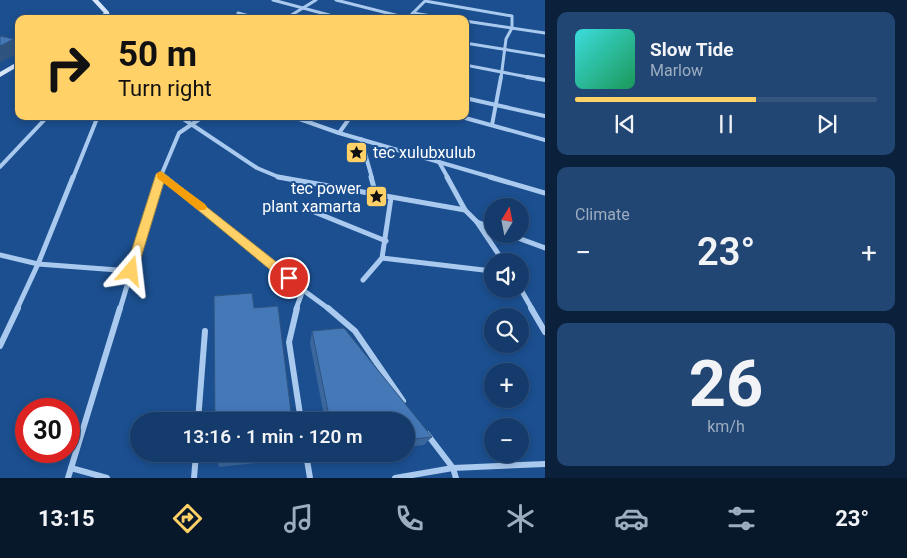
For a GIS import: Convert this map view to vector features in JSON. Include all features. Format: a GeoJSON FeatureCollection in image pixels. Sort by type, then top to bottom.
{"type":"FeatureCollection","features":[{"type":"Feature","properties":{"kind":"main road"},"geometry":{"type":"LineString","coordinates":[[95,0],[107,13],[103,15]]}},
{"type":"Feature","properties":{"kind":"main road"},"geometry":{"type":"LineString","coordinates":[[0,75],[15,66]]}},
{"type":"Feature","properties":{"kind":"street"},"geometry":{"type":"LineString","coordinates":[[273,0],[329,15]]}},
{"type":"Feature","properties":{"kind":"street"},"geometry":{"type":"LineString","coordinates":[[291,15],[316,0]]}},
{"type":"Feature","properties":{"kind":"street"},"geometry":{"type":"LineString","coordinates":[[336,0],[392,15]]}},
{"type":"Feature","properties":{"kind":"street"},"geometry":{"type":"LineString","coordinates":[[413,13],[422,2],[429,2],[512,16],[512,28],[506,39],[492,125]]}},
{"type":"Feature","properties":{"kind":"street"},"geometry":{"type":"LineString","coordinates":[[238,13],[245,15]]}},
{"type":"Feature","properties":{"kind":"street"},"geometry":{"type":"LineString","coordinates":[[413,13],[425,15]]}},
{"type":"Feature","properties":{"kind":"street"},"geometry":{"type":"LineString","coordinates":[[469,22],[544,33]]}},
{"type":"Feature","properties":{"kind":"street"},"geometry":{"type":"LineString","coordinates":[[469,44],[544,56]]}},
{"type":"Feature","properties":{"kind":"street"},"geometry":{"type":"LineString","coordinates":[[469,66],[544,80]]}},
{"type":"Feature","properties":{"kind":"street"},"geometry":{"type":"LineString","coordinates":[[469,99],[544,116]]}},
{"type":"Feature","properties":{"kind":"street"},"geometry":{"type":"LineString","coordinates":[[469,119],[544,140]]}},
{"type":"Feature","properties":{"kind":"street"},"geometry":{"type":"LineString","coordinates":[[0,167],[44,120]]}},
{"type":"Feature","properties":{"kind":"street"},"geometry":{"type":"LineString","coordinates":[[0,346],[38,264],[96,120]]}},
{"type":"Feature","properties":{"kind":"street"},"geometry":{"type":"LineString","coordinates":[[184,120],[257,168],[283,178],[465,210]]}},
{"type":"Feature","properties":{"kind":"street"},"geometry":{"type":"LineString","coordinates":[[68,478],[161,174],[178,134],[197,120]]}},
{"type":"Feature","properties":{"kind":"street"},"geometry":{"type":"LineString","coordinates":[[302,120],[339,133],[544,193]]}},
{"type":"Feature","properties":{"kind":"street"},"geometry":{"type":"LineString","coordinates":[[339,133],[348,120]]}},
{"type":"Feature","properties":{"kind":"street"},"geometry":{"type":"LineString","coordinates":[[361,139],[376,195]]}},
{"type":"Feature","properties":{"kind":"street"},"geometry":{"type":"LineString","coordinates":[[439,162],[465,210],[477,222],[498,253]]}},
{"type":"Feature","properties":{"kind":"street"},"geometry":{"type":"LineString","coordinates":[[161,174],[303,290],[338,315],[355,331],[371,352],[406,407]]}},
{"type":"Feature","properties":{"kind":"street"},"geometry":{"type":"LineString","coordinates":[[363,280],[382,258],[391,198]]}},
{"type":"Feature","properties":{"kind":"street"},"geometry":{"type":"LineString","coordinates":[[307,209],[386,241]]}},
{"type":"Feature","properties":{"kind":"street"},"geometry":{"type":"LineString","coordinates":[[477,222],[484,225]]}},
{"type":"Feature","properties":{"kind":"street"},"geometry":{"type":"LineString","coordinates":[[529,242],[544,248]]}},
{"type":"Feature","properties":{"kind":"street"},"geometry":{"type":"LineString","coordinates":[[0,255],[38,264],[131,271]]}},
{"type":"Feature","properties":{"kind":"street"},"geometry":{"type":"LineString","coordinates":[[382,258],[484,270]]}},
{"type":"Feature","properties":{"kind":"street"},"geometry":{"type":"LineString","coordinates":[[300,412],[289,342],[293,316],[303,290]]}},
{"type":"Feature","properties":{"kind":"street"},"geometry":{"type":"LineString","coordinates":[[526,298],[544,330]]}},
{"type":"Feature","properties":{"kind":"street"},"geometry":{"type":"LineString","coordinates":[[199,412],[205,331]]}},
{"type":"Feature","properties":{"kind":"street"},"geometry":{"type":"LineString","coordinates":[[423,430],[453,468],[456,478]]}},
{"type":"Feature","properties":{"kind":"street"},"geometry":{"type":"LineString","coordinates":[[194,478],[195,462]]}},
{"type":"Feature","properties":{"kind":"street"},"geometry":{"type":"LineString","coordinates":[[307,462],[310,478]]}},
{"type":"Feature","properties":{"kind":"street"},"geometry":{"type":"LineString","coordinates":[[395,478],[453,468],[544,464]]}},
{"type":"Feature","properties":{"kind":"street"},"geometry":{"type":"LineString","coordinates":[[71,468],[107,478]]}},
{"type":"Feature","properties":{"kind":"building"},"geometry":{"type":"Polygon","coordinates":[[[0,36],[14,39],[0,46],[0,36]]]}},
{"type":"Feature","properties":{"kind":"building"},"geometry":{"type":"Polygon","coordinates":[[[252,293],[254,308],[278,306],[291,412],[215,412],[214,296],[252,293]]]}},
{"type":"Feature","properties":{"kind":"building"},"geometry":{"type":"Polygon","coordinates":[[[344,328],[412,412],[328,412],[312,331],[344,328]]]}},
{"type":"Feature","properties":{"kind":"building"},"geometry":{"type":"Polygon","coordinates":[[[415,416],[432,437],[415,439],[415,416]]]}},
{"type":"Feature","properties":{"kind":"slow traffic"},"geometry":{"type":"LineString","coordinates":[[161,175],[201,207]]}},
{"type":"Feature","properties":{"kind":"place","name":"tec xulubxulub"},"geometry":{"type":"Point","coordinates":[357,152]}},
{"type":"Feature","properties":{"kind":"place","name":"tec power plant xamarta"},"geometry":{"type":"Point","coordinates":[377,197]}},
{"type":"Feature","properties":{"kind":"route"},"geometry":{"type":"LineString","coordinates":[[131,271],[161,174],[289,278]]}}]}
